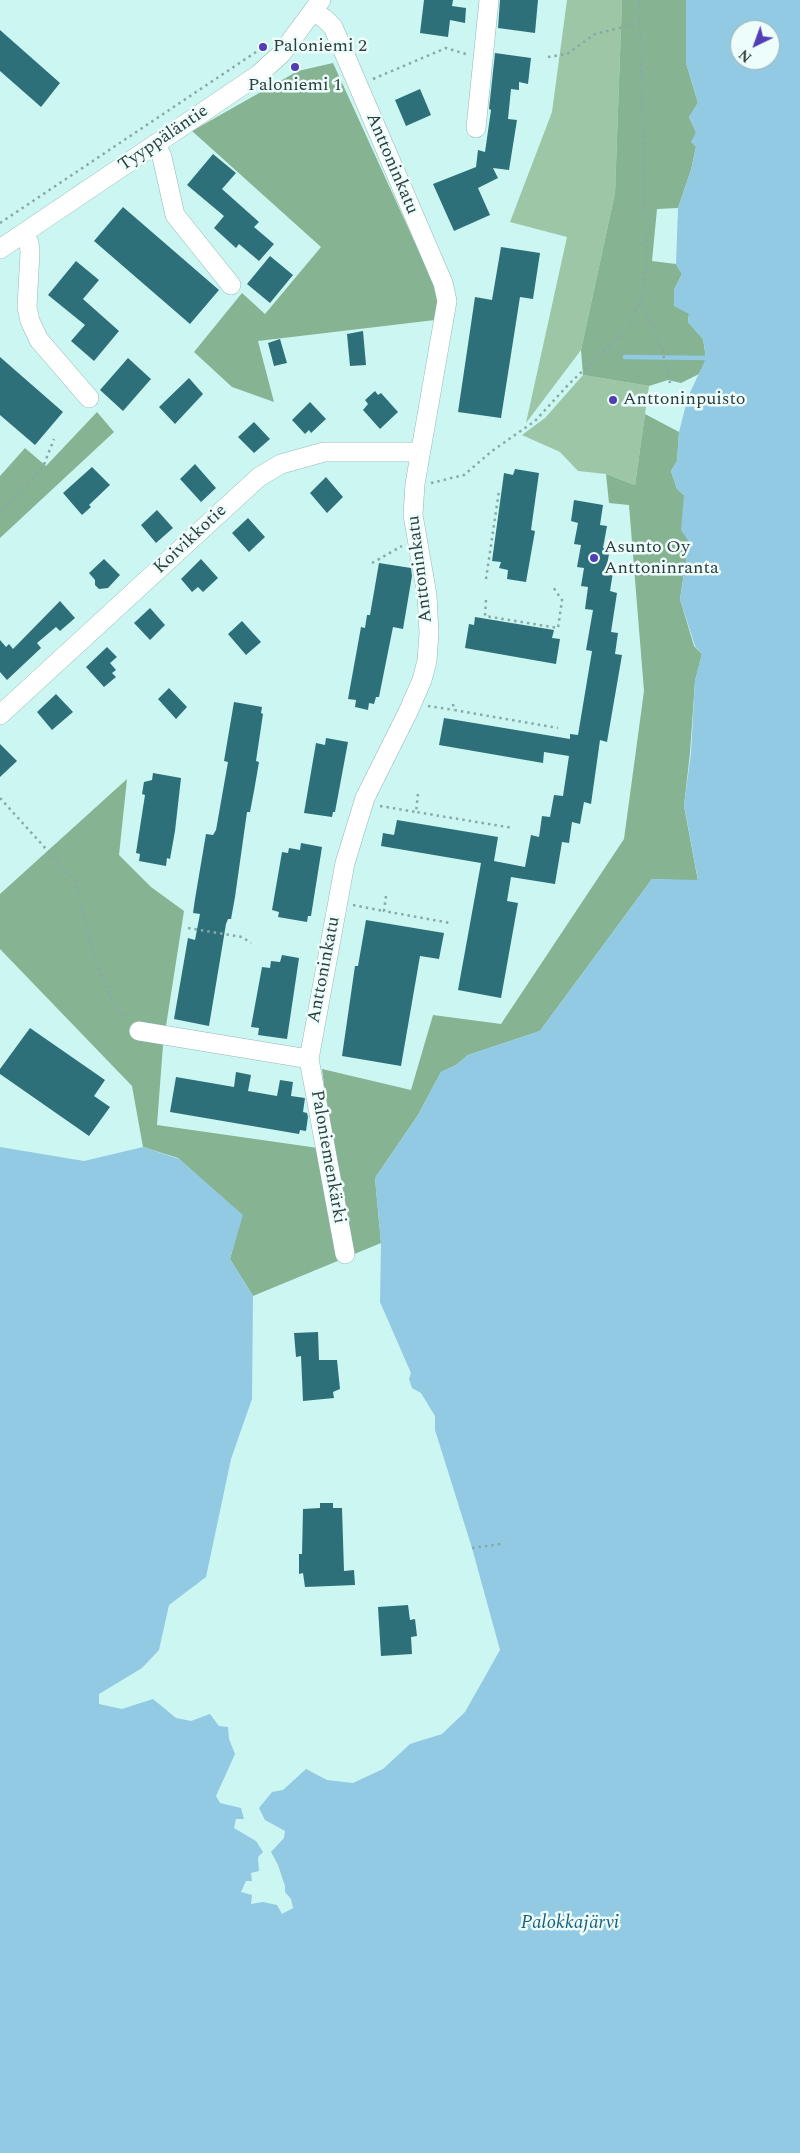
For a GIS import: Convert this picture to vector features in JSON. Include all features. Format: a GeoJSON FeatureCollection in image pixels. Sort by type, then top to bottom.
{"type":"FeatureCollection","features":[{"type":"Feature","properties":{"kind":"street"},"geometry":{"type":"LineString","coordinates":[[476,128],[489,0]]}},
{"type":"Feature","properties":{"kind":"street","name":"Tyyppäläntie"},"geometry":{"type":"LineString","coordinates":[[0,249],[258,75],[281,54],[318,6]]}},
{"type":"Feature","properties":{"kind":"street","name":"Anttoninkatu"},"geometry":{"type":"LineString","coordinates":[[309,1060],[345,863],[362,806],[408,712],[422,680],[427,661],[429,633],[427,595],[414,515],[420,452],[447,301],[443,283],[333,27],[325,19],[318,6]]}},
{"type":"Feature","properties":{"kind":"street"},"geometry":{"type":"LineString","coordinates":[[156,145],[162,157],[175,215],[230,284]]}},
{"type":"Feature","properties":{"kind":"street"},"geometry":{"type":"LineString","coordinates":[[23,234],[29,243],[30,252],[27,307],[30,321],[40,340],[89,398]]}},
{"type":"Feature","properties":{"kind":"street","name":"Koivikkotie"},"geometry":{"type":"LineString","coordinates":[[0,715],[259,477],[281,464],[304,456],[324,452],[420,452]]}},
{"type":"Feature","properties":{"kind":"street"},"geometry":{"type":"LineString","coordinates":[[139,1031],[309,1060]]}},
{"type":"Feature","properties":{"kind":"street","name":"Paloniemenkärki"},"geometry":{"type":"LineString","coordinates":[[309,1060],[345,1254]]}},
{"type":"Feature","properties":{"kind":"path"},"geometry":{"type":"LineString","coordinates":[[427,484],[464,475],[492,451],[535,421],[568,385],[628,327],[639,303],[647,265],[639,0]]}},
{"type":"Feature","properties":{"kind":"path"},"geometry":{"type":"LineString","coordinates":[[548,57],[567,54],[595,34],[639,23]]}},
{"type":"Feature","properties":{"kind":"path"},"geometry":{"type":"LineString","coordinates":[[0,224],[263,47]]}},
{"type":"Feature","properties":{"kind":"path"},"geometry":{"type":"LineString","coordinates":[[368,81],[446,48],[482,59]]}},
{"type":"Feature","properties":{"kind":"path"},"geometry":{"type":"LineString","coordinates":[[639,303],[652,324],[662,349],[670,383]]}},
{"type":"Feature","properties":{"kind":"path"},"geometry":{"type":"LineString","coordinates":[[0,512],[6,508],[43,467],[54,438]]}},
{"type":"Feature","properties":{"kind":"path"},"geometry":{"type":"LineString","coordinates":[[486,579],[499,491]]}},
{"type":"Feature","properties":{"kind":"path"},"geometry":{"type":"LineString","coordinates":[[372,563],[376,559],[381,560],[384,554],[410,543]]}},
{"type":"Feature","properties":{"kind":"path"},"geometry":{"type":"LineString","coordinates":[[486,600],[485,616],[558,628],[562,600],[553,587]]}},
{"type":"Feature","properties":{"kind":"path"},"geometry":{"type":"LineString","coordinates":[[453,704],[454,710]]}},
{"type":"Feature","properties":{"kind":"path"},"geometry":{"type":"LineString","coordinates":[[420,705],[558,728]]}},
{"type":"Feature","properties":{"kind":"path"},"geometry":{"type":"LineString","coordinates":[[416,812],[418,794]]}},
{"type":"Feature","properties":{"kind":"path"},"geometry":{"type":"LineString","coordinates":[[0,798],[75,881],[97,966],[116,1008],[139,1031]]}},
{"type":"Feature","properties":{"kind":"path"},"geometry":{"type":"LineString","coordinates":[[378,806],[513,828]]}},
{"type":"Feature","properties":{"kind":"path"},"geometry":{"type":"LineString","coordinates":[[384,911],[386,896]]}},
{"type":"Feature","properties":{"kind":"path"},"geometry":{"type":"LineString","coordinates":[[346,904],[450,923]]}},
{"type":"Feature","properties":{"kind":"path"},"geometry":{"type":"LineString","coordinates":[[188,928],[242,937],[252,943]]}},
{"type":"Feature","properties":{"kind":"path"},"geometry":{"type":"LineString","coordinates":[[472,1548],[501,1544]]}},
{"type":"Feature","properties":{"kind":"green space"},"geometry":{"type":"Polygon","coordinates":[[[567,0],[622,0],[615,193],[581,350],[526,423],[567,237],[510,222],[552,112],[567,0]]]}},
{"type":"Feature","properties":{"kind":"green space"},"geometry":{"type":"Polygon","coordinates":[[[622,0],[686,0],[686,63],[698,103],[689,117],[696,132],[696,147],[691,170],[678,208],[657,209],[652,261],[676,264],[682,274],[674,290],[689,314],[688,322],[703,339],[706,358],[701,373],[681,383],[668,380],[649,386],[583,375],[581,350],[615,193],[622,0]]]}},
{"type":"Feature","properties":{"kind":"green space"},"geometry":{"type":"Polygon","coordinates":[[[333,63],[437,291],[439,305],[435,320],[258,341],[274,402],[232,387],[194,352],[242,293],[265,314],[321,247],[192,131],[298,71],[333,63]]]}},
{"type":"Feature","properties":{"kind":"green space"},"geometry":{"type":"Polygon","coordinates":[[[583,375],[649,386],[635,485],[606,474],[578,471],[560,452],[522,435],[545,418],[583,375]]]}},
{"type":"Feature","properties":{"kind":"green space"},"geometry":{"type":"Polygon","coordinates":[[[97,412],[114,432],[0,538],[0,476],[25,448],[46,466],[97,412]]]}},
{"type":"Feature","properties":{"kind":"green space"},"geometry":{"type":"Polygon","coordinates":[[[645,414],[679,432],[677,461],[671,471],[677,489],[684,495],[689,541],[680,599],[694,646],[702,654],[695,681],[684,806],[698,881],[652,879],[540,1031],[468,1055],[456,1065],[441,1072],[418,1115],[375,1178],[381,1243],[253,1296],[230,1259],[242,1215],[178,1158],[143,1147],[132,1086],[0,949],[0,894],[127,779],[119,855],[151,887],[184,911],[163,1045],[157,1125],[332,1150],[322,1069],[411,1090],[433,1015],[501,1024],[624,839],[644,691],[629,505],[609,503],[606,474],[635,485],[645,414]]]}},
{"type":"Feature","properties":{"kind":"water","name":"Palokkajärvi"},"geometry":{"type":"Polygon","coordinates":[[[686,0],[800,0],[800,2153],[0,2153],[0,1147],[84,1161],[143,1147],[179,1159],[243,1215],[230,1259],[253,1296],[252,1399],[231,1459],[206,1577],[169,1605],[159,1650],[142,1668],[99,1694],[99,1704],[122,1709],[153,1699],[176,1718],[191,1721],[210,1714],[219,1726],[228,1727],[229,1739],[235,1754],[216,1796],[220,1803],[241,1808],[244,1819],[236,1819],[234,1828],[256,1841],[263,1852],[258,1857],[259,1871],[251,1873],[252,1881],[246,1881],[241,1892],[252,1895],[251,1904],[263,1902],[277,1905],[282,1914],[293,1908],[291,1899],[285,1892],[285,1886],[278,1865],[271,1852],[284,1838],[285,1831],[265,1820],[259,1808],[272,1792],[283,1790],[306,1769],[327,1780],[353,1783],[383,1769],[410,1744],[442,1734],[465,1712],[500,1650],[472,1548],[435,1430],[435,1416],[421,1393],[412,1388],[409,1379],[411,1373],[380,1302],[381,1243],[375,1178],[418,1115],[441,1072],[456,1065],[468,1055],[540,1031],[652,879],[698,880],[684,805],[691,753],[695,680],[702,654],[695,646],[680,599],[689,542],[681,530],[684,495],[677,489],[671,471],[677,461],[679,432],[688,397],[706,358],[703,339],[688,322],[689,314],[674,306],[674,290],[682,274],[676,264],[678,208],[691,170],[696,147],[691,142],[696,132],[689,117],[698,103],[686,63],[686,0]]]}},
{"type":"Feature","properties":{"kind":"building"},"geometry":{"type":"Polygon","coordinates":[[[424,0],[453,0],[452,6],[466,8],[465,23],[450,20],[448,37],[420,33],[424,0]]]}},
{"type":"Feature","properties":{"kind":"building"},"geometry":{"type":"Polygon","coordinates":[[[500,0],[538,0],[535,33],[498,28],[500,0]]]}},
{"type":"Feature","properties":{"kind":"building"},"geometry":{"type":"Polygon","coordinates":[[[0,30],[60,83],[41,107],[0,71],[0,30]]]}},
{"type":"Feature","properties":{"kind":"building"},"geometry":{"type":"Polygon","coordinates":[[[495,53],[531,58],[528,84],[519,82],[519,90],[511,89],[508,119],[517,120],[509,170],[493,168],[498,178],[478,188],[490,215],[454,231],[433,184],[476,167],[478,150],[485,152],[491,110],[489,109],[495,53]]]}},
{"type":"Feature","properties":{"kind":"building"},"geometry":{"type":"Polygon","coordinates":[[[420,89],[431,115],[406,126],[395,100],[420,89]]]}},
{"type":"Feature","properties":{"kind":"building"},"geometry":{"type":"Polygon","coordinates":[[[213,154],[236,173],[222,189],[259,222],[254,227],[274,244],[259,261],[239,244],[236,248],[214,228],[224,216],[187,185],[213,154]]]}},
{"type":"Feature","properties":{"kind":"building"},"geometry":{"type":"Polygon","coordinates":[[[123,207],[219,290],[190,324],[94,241],[123,207]]]}},
{"type":"Feature","properties":{"kind":"building"},"geometry":{"type":"Polygon","coordinates":[[[501,247],[540,253],[533,299],[520,297],[501,418],[458,412],[475,297],[492,300],[501,247]]]}},
{"type":"Feature","properties":{"kind":"building"},"geometry":{"type":"Polygon","coordinates":[[[270,256],[293,275],[270,303],[247,284],[270,256]]]}},
{"type":"Feature","properties":{"kind":"building"},"geometry":{"type":"Polygon","coordinates":[[[76,261],[99,280],[83,299],[119,331],[94,361],[71,341],[85,325],[48,295],[76,261]]]}},
{"type":"Feature","properties":{"kind":"building"},"geometry":{"type":"Polygon","coordinates":[[[363,331],[366,365],[350,366],[347,334],[363,331]]]}},
{"type":"Feature","properties":{"kind":"building"},"geometry":{"type":"Polygon","coordinates":[[[280,339],[287,363],[274,366],[268,343],[280,339]]]}},
{"type":"Feature","properties":{"kind":"building"},"geometry":{"type":"Polygon","coordinates":[[[0,357],[63,412],[35,445],[0,415],[0,357]]]}},
{"type":"Feature","properties":{"kind":"building"},"geometry":{"type":"Polygon","coordinates":[[[128,358],[151,379],[123,411],[100,390],[128,358]]]}},
{"type":"Feature","properties":{"kind":"building"},"geometry":{"type":"Polygon","coordinates":[[[189,378],[203,394],[175,424],[159,407],[189,378]]]}},
{"type":"Feature","properties":{"kind":"building"},"geometry":{"type":"Polygon","coordinates":[[[375,391],[378,395],[381,393],[398,412],[380,429],[363,410],[368,404],[365,400],[375,391]]]}},
{"type":"Feature","properties":{"kind":"building"},"geometry":{"type":"Polygon","coordinates":[[[310,402],[326,419],[311,433],[309,430],[305,434],[292,420],[310,402]]]}},
{"type":"Feature","properties":{"kind":"building"},"geometry":{"type":"Polygon","coordinates":[[[254,422],[270,439],[254,453],[238,437],[254,422]]]}},
{"type":"Feature","properties":{"kind":"building"},"geometry":{"type":"Polygon","coordinates":[[[195,464],[216,488],[201,502],[180,479],[195,464]]]}},
{"type":"Feature","properties":{"kind":"building"},"geometry":{"type":"Polygon","coordinates":[[[92,467],[110,485],[89,505],[91,507],[82,515],[63,493],[92,467]]]}},
{"type":"Feature","properties":{"kind":"building"},"geometry":{"type":"Polygon","coordinates":[[[515,469],[539,473],[531,530],[535,531],[526,582],[507,579],[508,570],[499,568],[501,562],[492,561],[504,473],[513,475],[515,469]]]}},
{"type":"Feature","properties":{"kind":"building"},"geometry":{"type":"Polygon","coordinates":[[[326,477],[343,497],[327,513],[310,493],[326,477]]]}},
{"type":"Feature","properties":{"kind":"building"},"geometry":{"type":"Polygon","coordinates":[[[574,500],[603,505],[600,525],[607,526],[603,548],[610,549],[606,570],[613,572],[610,591],[617,593],[611,632],[618,633],[615,654],[622,655],[607,742],[600,740],[591,804],[584,802],[580,824],[572,822],[569,843],[562,842],[555,884],[511,877],[507,901],[518,903],[501,998],[458,990],[481,863],[381,846],[383,833],[394,835],[397,820],[498,837],[494,861],[525,867],[531,835],[539,837],[542,816],[550,817],[554,795],[563,796],[569,756],[544,752],[543,763],[439,745],[444,718],[570,739],[570,734],[578,735],[592,651],[586,650],[593,610],[585,609],[588,587],[581,586],[584,568],[577,567],[581,545],[574,544],[578,523],[571,521],[574,500]]]}},
{"type":"Feature","properties":{"kind":"building"},"geometry":{"type":"Polygon","coordinates":[[[157,510],[173,528],[156,543],[141,525],[157,510]]]}},
{"type":"Feature","properties":{"kind":"building"},"geometry":{"type":"Polygon","coordinates":[[[248,518],[265,537],[249,552],[232,533],[248,518]]]}},
{"type":"Feature","properties":{"kind":"building"},"geometry":{"type":"Polygon","coordinates":[[[104,559],[120,575],[108,588],[99,589],[89,573],[104,559]]]}},
{"type":"Feature","properties":{"kind":"building"},"geometry":{"type":"Polygon","coordinates":[[[201,559],[218,578],[203,592],[198,587],[192,592],[181,579],[201,559]]]}},
{"type":"Feature","properties":{"kind":"building"},"geometry":{"type":"Polygon","coordinates":[[[379,563],[411,568],[412,576],[403,629],[393,627],[379,697],[376,697],[374,704],[369,703],[368,710],[355,707],[356,700],[348,699],[361,627],[365,628],[367,615],[370,615],[379,563]]]}},
{"type":"Feature","properties":{"kind":"building"},"geometry":{"type":"Polygon","coordinates":[[[60,601],[75,618],[60,631],[56,627],[37,643],[41,648],[7,680],[0,672],[0,640],[6,647],[9,644],[13,649],[60,601]]]}},
{"type":"Feature","properties":{"kind":"building"},"geometry":{"type":"Polygon","coordinates":[[[150,608],[165,625],[150,640],[134,623],[150,608]]]}},
{"type":"Feature","properties":{"kind":"building"},"geometry":{"type":"Polygon","coordinates":[[[475,617],[554,630],[552,638],[560,639],[556,664],[465,648],[469,624],[474,625],[475,617]]]}},
{"type":"Feature","properties":{"kind":"building"},"geometry":{"type":"Polygon","coordinates":[[[242,621],[261,642],[246,655],[228,634],[242,621]]]}},
{"type":"Feature","properties":{"kind":"building"},"geometry":{"type":"Polygon","coordinates":[[[107,647],[117,657],[110,663],[116,670],[112,673],[116,677],[104,687],[86,667],[107,647]]]}},
{"type":"Feature","properties":{"kind":"building"},"geometry":{"type":"Polygon","coordinates":[[[169,688],[187,707],[176,719],[158,699],[169,688]]]}},
{"type":"Feature","properties":{"kind":"building"},"geometry":{"type":"Polygon","coordinates":[[[56,694],[73,712],[52,730],[37,712],[56,694]]]}},
{"type":"Feature","properties":{"kind":"building"},"geometry":{"type":"Polygon","coordinates":[[[234,702],[262,707],[261,713],[263,714],[256,761],[259,762],[254,791],[250,812],[247,812],[235,897],[231,919],[228,919],[226,924],[209,1026],[174,1019],[188,938],[195,940],[200,914],[193,913],[206,834],[213,835],[216,830],[228,762],[224,761],[234,702]]]}},
{"type":"Feature","properties":{"kind":"building"},"geometry":{"type":"Polygon","coordinates":[[[326,738],[348,742],[335,812],[333,812],[332,817],[304,813],[316,743],[325,745],[326,738]]]}},
{"type":"Feature","properties":{"kind":"building"},"geometry":{"type":"Polygon","coordinates":[[[0,744],[17,761],[0,777],[0,744]]]}},
{"type":"Feature","properties":{"kind":"building"},"geometry":{"type":"Polygon","coordinates":[[[153,773],[181,778],[175,831],[170,859],[167,858],[166,866],[139,861],[140,854],[136,853],[145,795],[142,794],[144,782],[152,780],[153,773]]]}},
{"type":"Feature","properties":{"kind":"building"},"geometry":{"type":"Polygon","coordinates":[[[301,843],[322,847],[311,916],[308,916],[307,922],[278,917],[279,912],[272,910],[282,852],[288,853],[289,848],[300,850],[301,843]]]}},
{"type":"Feature","properties":{"kind":"building"},"geometry":{"type":"Polygon","coordinates":[[[366,920],[444,933],[439,959],[420,956],[401,1066],[342,1056],[355,966],[358,966],[366,920]]]}},
{"type":"Feature","properties":{"kind":"building"},"geometry":{"type":"Polygon","coordinates":[[[282,955],[299,958],[287,1039],[258,1035],[259,1028],[251,1027],[262,967],[270,968],[271,961],[280,962],[282,955]]]}},
{"type":"Feature","properties":{"kind":"building"},"geometry":{"type":"Polygon","coordinates":[[[30,1028],[105,1080],[94,1096],[110,1107],[89,1136],[0,1074],[0,1069],[30,1028]]]}},
{"type":"Feature","properties":{"kind":"building"},"geometry":{"type":"Polygon","coordinates":[[[236,1072],[251,1075],[248,1091],[277,1096],[280,1080],[293,1082],[291,1096],[305,1098],[303,1112],[307,1113],[308,1117],[306,1131],[300,1130],[299,1134],[170,1112],[176,1077],[234,1087],[236,1072]]]}},
{"type":"Feature","properties":{"kind":"building"},"geometry":{"type":"Polygon","coordinates":[[[318,1332],[319,1360],[337,1360],[340,1389],[333,1392],[334,1398],[303,1401],[301,1356],[296,1357],[294,1333],[318,1332]]]}},
{"type":"Feature","properties":{"kind":"building"},"geometry":{"type":"Polygon","coordinates":[[[320,1503],[333,1503],[333,1508],[342,1508],[344,1571],[354,1570],[355,1585],[305,1587],[303,1573],[299,1574],[299,1554],[302,1554],[303,1509],[320,1508],[320,1503]]]}},
{"type":"Feature","properties":{"kind":"building"},"geometry":{"type":"Polygon","coordinates":[[[408,1605],[410,1620],[415,1619],[417,1636],[411,1637],[412,1654],[381,1656],[378,1607],[408,1605]]]}},
{"type":"Feature","properties":{"kind":"waterway"},"geometry":{"type":"LineString","coordinates":[[625,357],[706,358]]}},
{"type":"Feature","properties":{"kind":"place","name":"Paloniemi 2"},"geometry":{"type":"Point","coordinates":[263,47]}},
{"type":"Feature","properties":{"kind":"place","name":"Paloniemi 1"},"geometry":{"type":"Point","coordinates":[295,67]}},
{"type":"Feature","properties":{"kind":"place","name":"Anttoninpuisto"},"geometry":{"type":"Point","coordinates":[613,400]}},
{"type":"Feature","properties":{"kind":"place","name":"Asunto Oy Anttoninranta"},"geometry":{"type":"Point","coordinates":[594,558]}}]}
